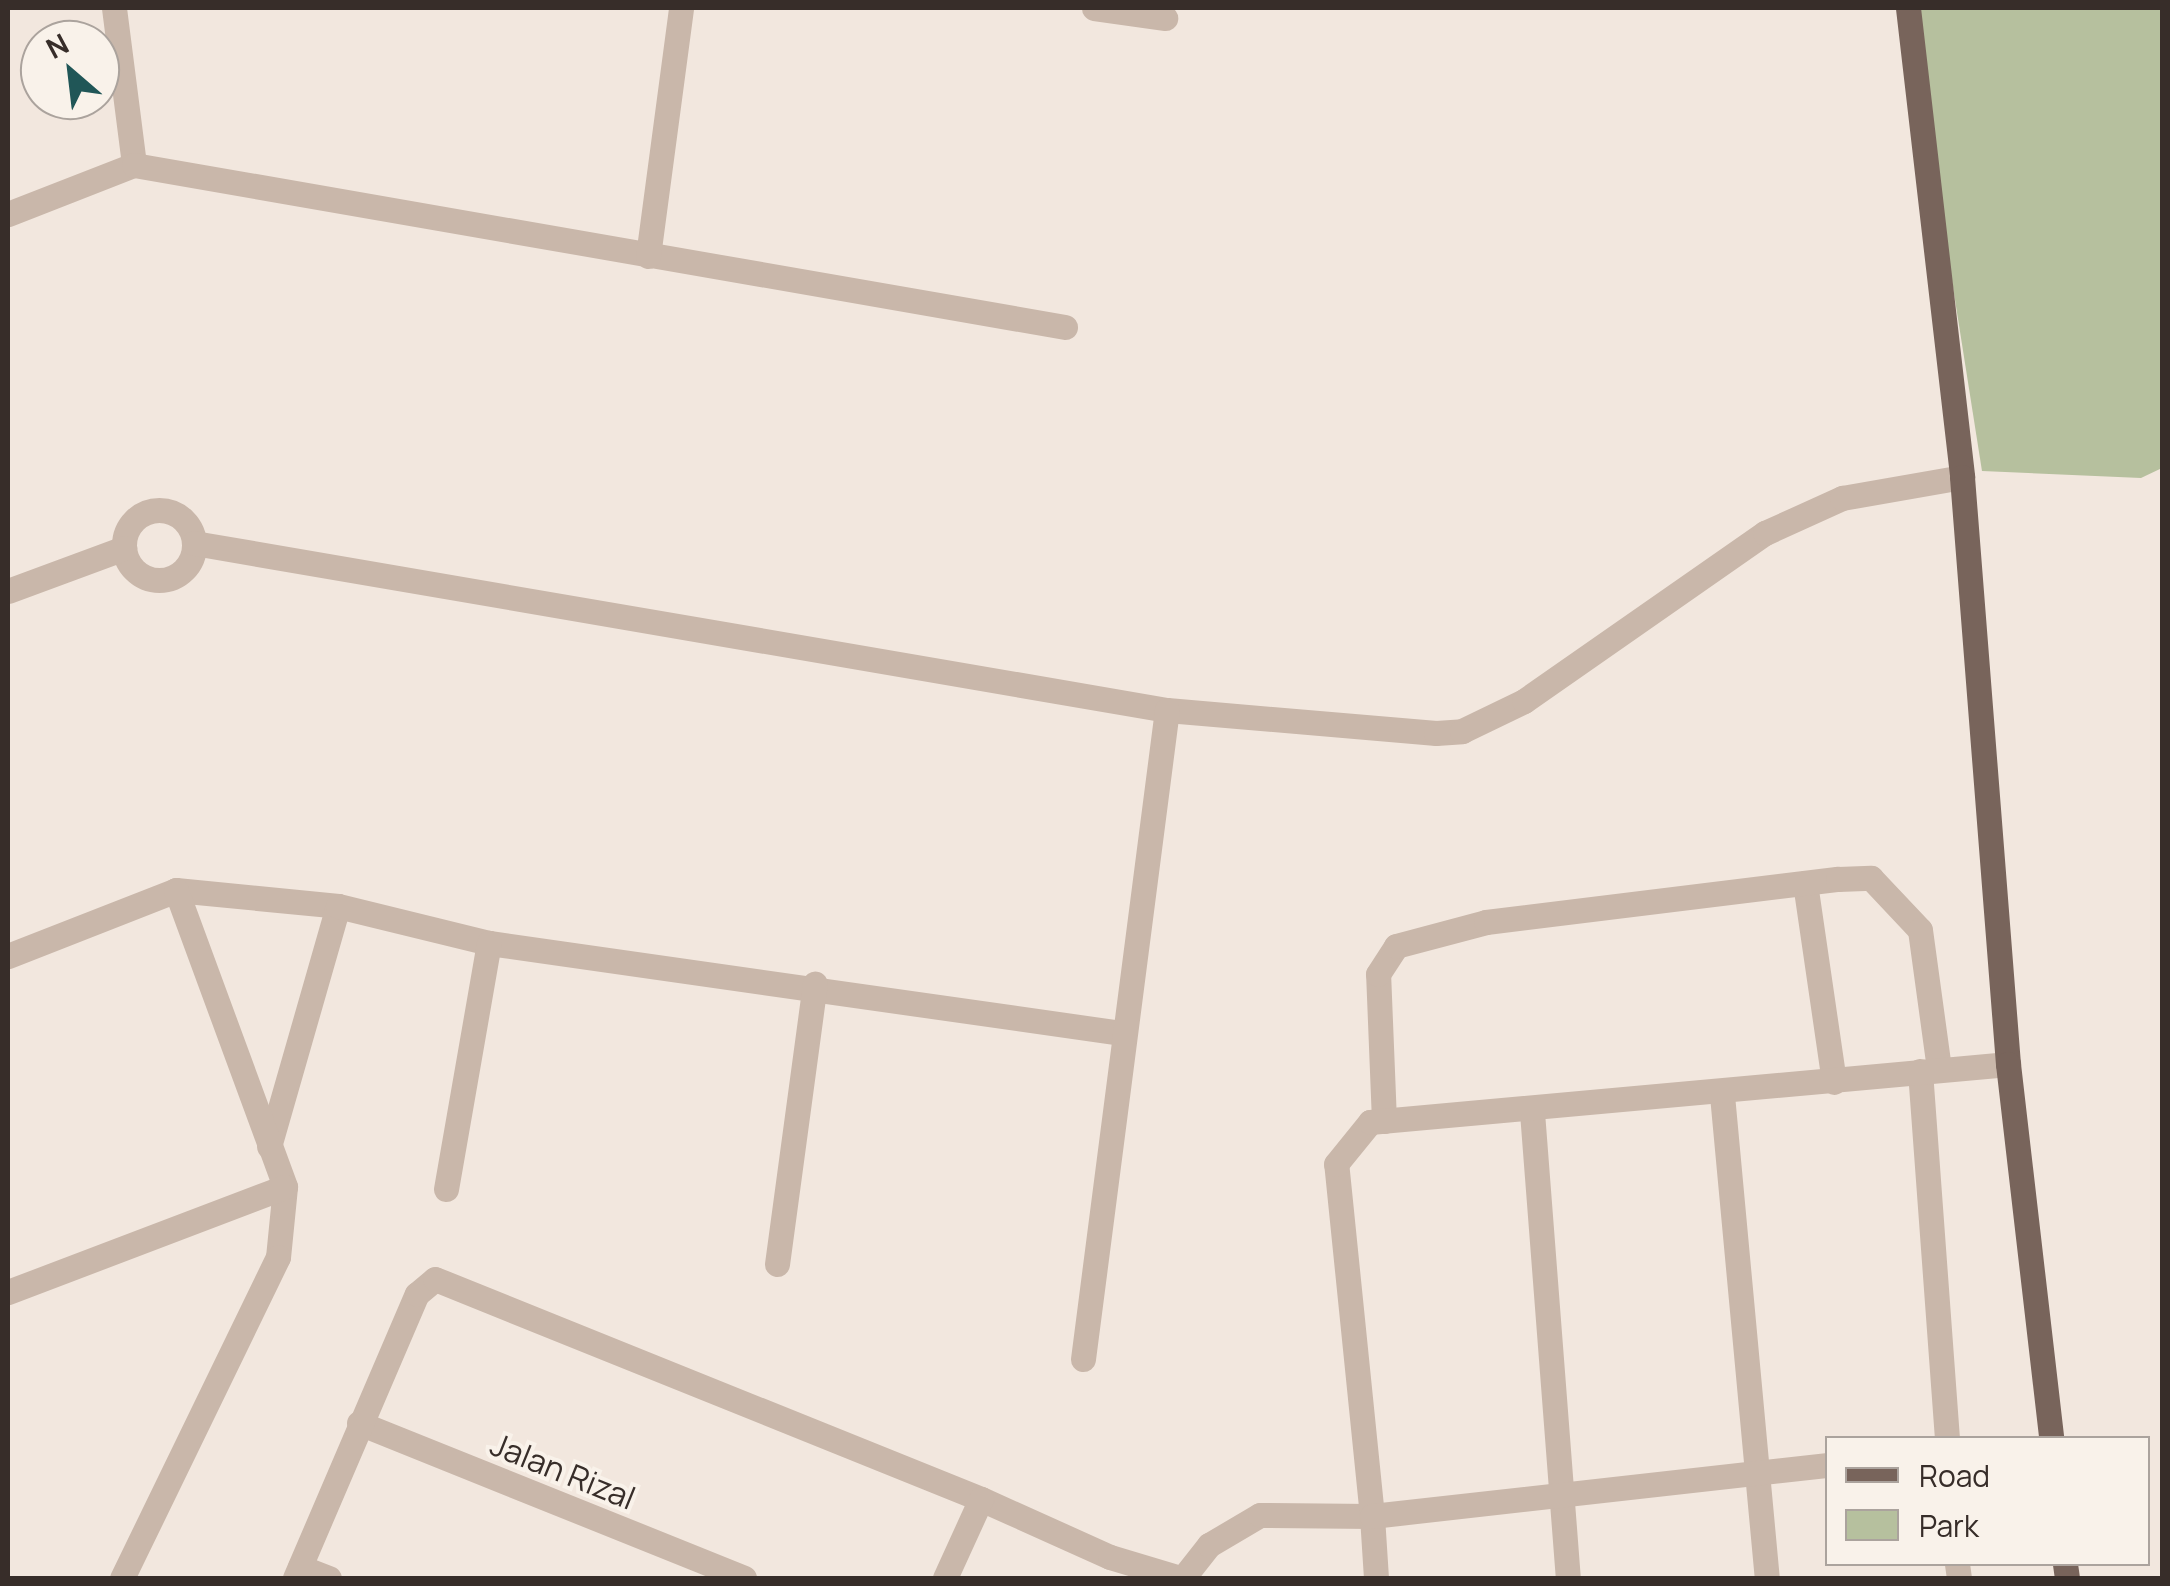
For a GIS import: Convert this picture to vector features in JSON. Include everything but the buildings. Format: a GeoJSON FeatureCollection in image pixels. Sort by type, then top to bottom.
{"type":"FeatureCollection","features":[{"type":"Feature","properties":{"kind":"main road"},"geometry":{"type":"LineString","coordinates":[[1908,8],[1962,477],[2008,1064],[2051,1436]]}},
{"type":"Feature","properties":{"kind":"street"},"geometry":{"type":"LineString","coordinates":[[114,8],[134,165]]}},
{"type":"Feature","properties":{"kind":"street"},"geometry":{"type":"LineString","coordinates":[[648,256],[681,8]]}},
{"type":"Feature","properties":{"kind":"street"},"geometry":{"type":"LineString","coordinates":[[1094,8],[1166,18]]}},
{"type":"Feature","properties":{"kind":"street"},"geometry":{"type":"LineString","coordinates":[[8,214],[134,165],[1065,327]]}},
{"type":"Feature","properties":{"kind":"street"},"geometry":{"type":"LineString","coordinates":[[194,543],[1167,710],[1462,731],[1524,701],[1766,533],[1842,498],[1962,477]]}},
{"type":"Feature","properties":{"kind":"street"},"geometry":{"type":"LineString","coordinates":[[157,510],[182,519],[194,543],[185,569],[161,580],[135,572],[124,548],[132,522],[157,510]]}},
{"type":"Feature","properties":{"kind":"street"},"geometry":{"type":"LineString","coordinates":[[8,591],[124,548]]}},
{"type":"Feature","properties":{"kind":"street"},"geometry":{"type":"LineString","coordinates":[[1083,1359],[1121,1033],[1167,710]]}},
{"type":"Feature","properties":{"kind":"street"},"geometry":{"type":"LineString","coordinates":[[1384,1121],[1378,974],[1396,946],[1486,922],[1870,878],[1908,911],[1920,930],[1948,1436]]}},
{"type":"Feature","properties":{"kind":"street"},"geometry":{"type":"LineString","coordinates":[[1804,883],[1834,1082]]}},
{"type":"Feature","properties":{"kind":"street"},"geometry":{"type":"LineString","coordinates":[[8,956],[176,890],[338,906],[488,943],[816,984],[1121,1033]]}},
{"type":"Feature","properties":{"kind":"street"},"geometry":{"type":"LineString","coordinates":[[122,1578],[278,1257],[285,1186],[176,890]]}},
{"type":"Feature","properties":{"kind":"street"},"geometry":{"type":"LineString","coordinates":[[270,1146],[338,906]]}},
{"type":"Feature","properties":{"kind":"street"},"geometry":{"type":"LineString","coordinates":[[446,1189],[488,943]]}},
{"type":"Feature","properties":{"kind":"street"},"geometry":{"type":"LineString","coordinates":[[777,1264],[816,984]]}},
{"type":"Feature","properties":{"kind":"street"},"geometry":{"type":"LineString","coordinates":[[1376,1578],[1336,1164],[1348,1141],[1384,1121],[1722,1096],[2008,1064]]}},
{"type":"Feature","properties":{"kind":"street"},"geometry":{"type":"LineString","coordinates":[[1722,1096],[1767,1578]]}},
{"type":"Feature","properties":{"kind":"street"},"geometry":{"type":"LineString","coordinates":[[1532,1112],[1568,1578]]}},
{"type":"Feature","properties":{"kind":"street"},"geometry":{"type":"LineString","coordinates":[[8,1292],[285,1186]]}},
{"type":"Feature","properties":{"kind":"street"},"geometry":{"type":"LineString","coordinates":[[328,1578],[297,1573],[358,1423],[418,1294],[436,1279],[982,1499],[1110,1557],[1176,1577],[1209,1545],[1260,1515],[1372,1516],[1825,1465]]}},
{"type":"Feature","properties":{"kind":"street","name":"Jalan Rizal"},"geometry":{"type":"LineString","coordinates":[[358,1423],[744,1578]]}},
{"type":"Feature","properties":{"kind":"street"},"geometry":{"type":"LineString","coordinates":[[945,1578],[982,1499]]}},
{"type":"Feature","properties":{"kind":"green space"},"geometry":{"type":"Polygon","coordinates":[[[1909,8],[2162,8],[2162,468],[2141,478],[1982,471],[1909,8]]]}}]}
